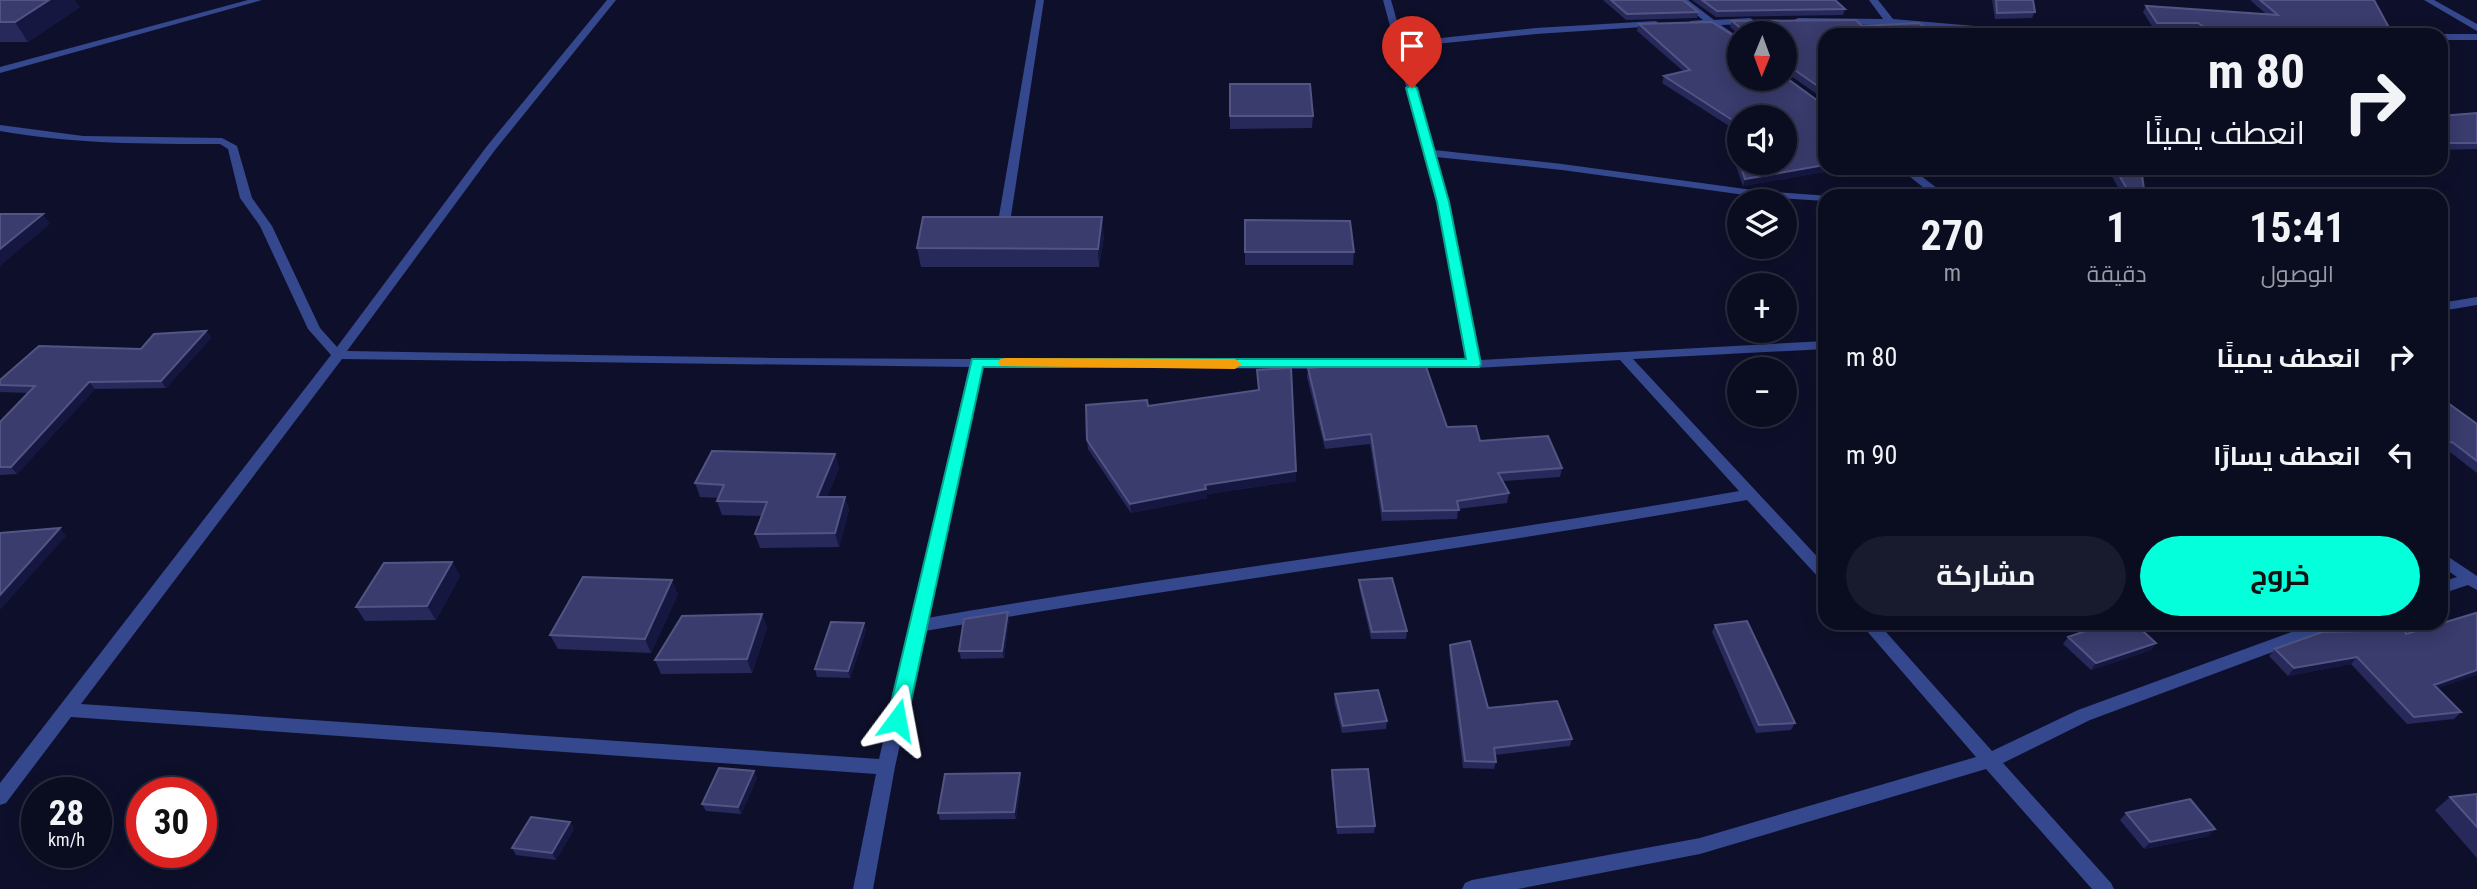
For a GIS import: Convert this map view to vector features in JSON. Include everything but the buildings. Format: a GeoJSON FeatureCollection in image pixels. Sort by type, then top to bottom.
{"type":"FeatureCollection","features":[{"type":"Feature","properties":{"kind":"street"},"geometry":{"type":"LineString","coordinates":[[0,70],[258,0]]}},
{"type":"Feature","properties":{"kind":"street"},"geometry":{"type":"LineString","coordinates":[[0,797],[338,355],[491,148],[612,0]]}},
{"type":"Feature","properties":{"kind":"street"},"geometry":{"type":"LineString","coordinates":[[1005,216],[1040,0]]}},
{"type":"Feature","properties":{"kind":"street"},"geometry":{"type":"LineString","coordinates":[[1387,0],[1443,202],[1474,364]]}},
{"type":"Feature","properties":{"kind":"street"},"geometry":{"type":"LineString","coordinates":[[1682,0],[1727,34]]}},
{"type":"Feature","properties":{"kind":"street"},"geometry":{"type":"LineString","coordinates":[[1874,0],[1890,22]]}},
{"type":"Feature","properties":{"kind":"street"},"geometry":{"type":"LineString","coordinates":[[2428,0],[2477,28]]}},
{"type":"Feature","properties":{"kind":"street"},"geometry":{"type":"LineString","coordinates":[[1797,21],[1890,22],[1962,28]]}},
{"type":"Feature","properties":{"kind":"street"},"geometry":{"type":"LineString","coordinates":[[1686,23],[1727,22]]}},
{"type":"Feature","properties":{"kind":"street"},"geometry":{"type":"LineString","coordinates":[[1400,45],[1536,31],[1662,24]]}},
{"type":"Feature","properties":{"kind":"street"},"geometry":{"type":"LineString","coordinates":[[2448,37],[2477,37]]}},
{"type":"Feature","properties":{"kind":"street"},"geometry":{"type":"LineString","coordinates":[[0,128],[58,139],[98,142],[222,141],[233,148],[246,198],[266,226],[314,329],[338,355],[774,362],[1369,365]]}},
{"type":"Feature","properties":{"kind":"street"},"geometry":{"type":"LineString","coordinates":[[1429,153],[1562,167],[1760,194],[1818,198]]}},
{"type":"Feature","properties":{"kind":"street"},"geometry":{"type":"LineString","coordinates":[[1913,175],[1932,189]]}},
{"type":"Feature","properties":{"kind":"street"},"geometry":{"type":"LineString","coordinates":[[2448,306],[2477,302]]}},
{"type":"Feature","properties":{"kind":"street"},"geometry":{"type":"LineString","coordinates":[[1396,365],[1474,364],[1818,345]]}},
{"type":"Feature","properties":{"kind":"street"},"geometry":{"type":"LineString","coordinates":[[1623,356],[1818,567]]}},
{"type":"Feature","properties":{"kind":"street"},"geometry":{"type":"LineString","coordinates":[[863,889],[886,767],[977,362]]}},
{"type":"Feature","properties":{"kind":"street"},"geometry":{"type":"LineString","coordinates":[[918,626],[1082,596],[1396,553],[1621,518],[1750,494]]}},
{"type":"Feature","properties":{"kind":"street"},"geometry":{"type":"LineString","coordinates":[[2448,563],[2474,582]]}},
{"type":"Feature","properties":{"kind":"street"},"geometry":{"type":"LineString","coordinates":[[2448,587],[2474,582]]}},
{"type":"Feature","properties":{"kind":"street"},"geometry":{"type":"LineString","coordinates":[[1874,630],[2104,889]]}},
{"type":"Feature","properties":{"kind":"street"},"geometry":{"type":"LineString","coordinates":[[1472,889],[1700,846],[1992,760],[2084,715],[2315,630]]}},
{"type":"Feature","properties":{"kind":"street"},"geometry":{"type":"LineString","coordinates":[[67,710],[886,767]]}},
{"type":"Feature","properties":{"kind":"slow traffic"},"geometry":{"type":"LineString","coordinates":[[1006,362],[1235,364]]}},
{"type":"Feature","properties":{"kind":"route"},"geometry":{"type":"LineString","coordinates":[[897,720],[977,362],[1474,364],[1443,202],[1412,88]]}}]}
